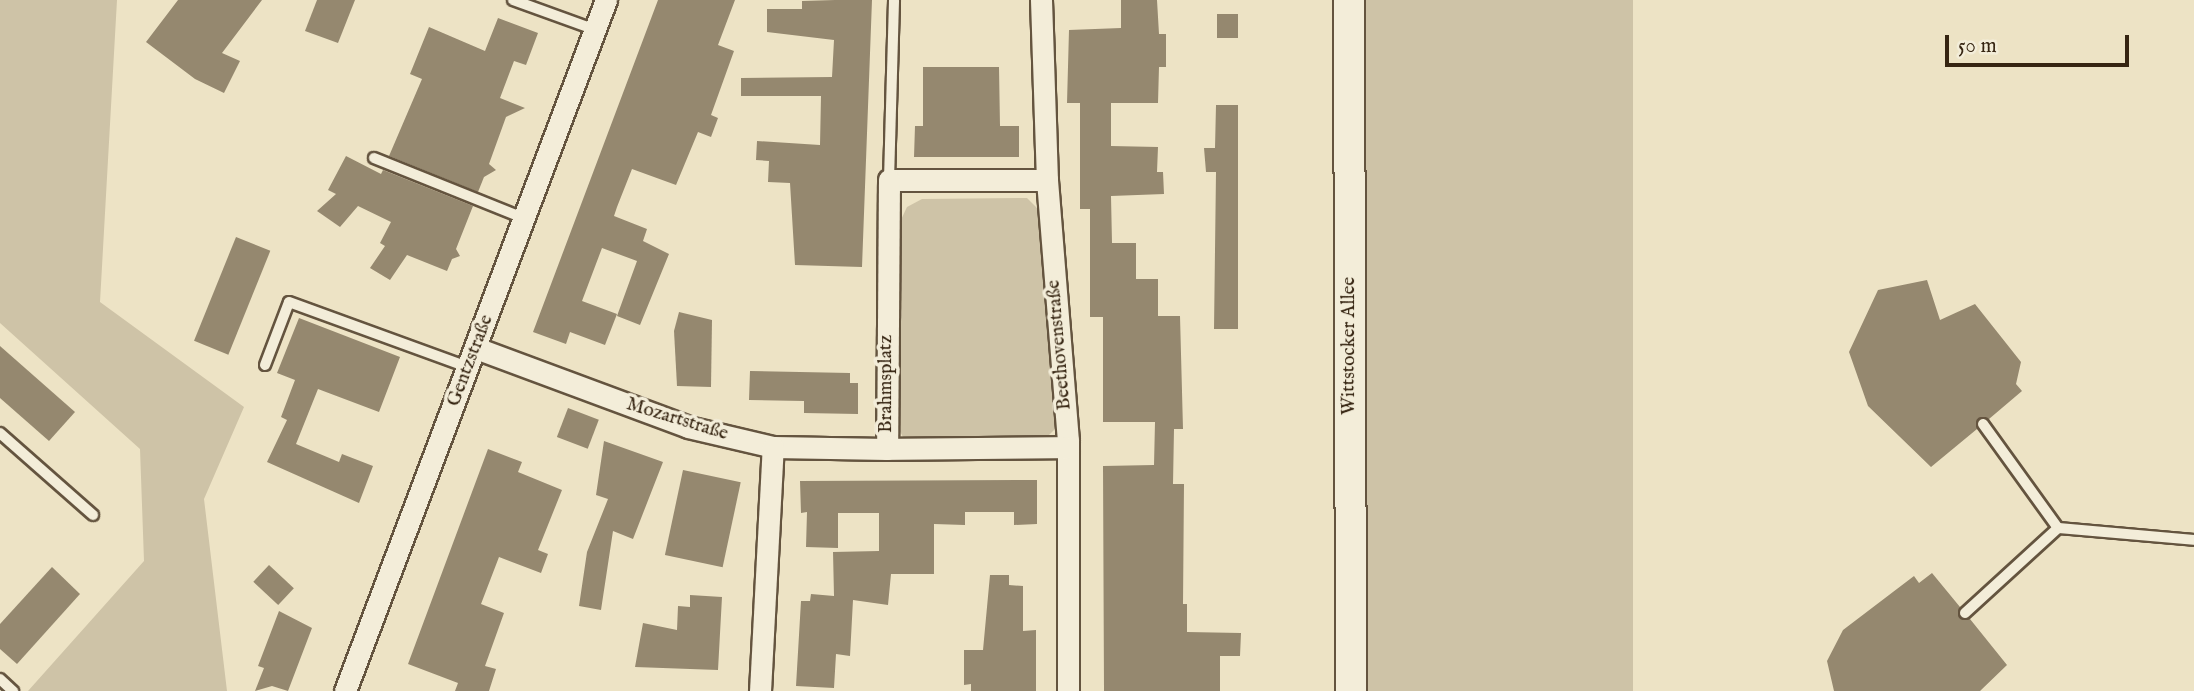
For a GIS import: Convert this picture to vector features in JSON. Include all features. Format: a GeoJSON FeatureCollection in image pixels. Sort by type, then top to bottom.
{"type":"FeatureCollection","features":[{"type":"Feature","properties":{"kind":"main road","name":"Wittstocker Allee"},"geometry":{"type":"LineString","coordinates":[[1349,0],[1351,691]]}},
{"type":"Feature","properties":{"kind":"street","name":"Gentzstraße"},"geometry":{"type":"LineString","coordinates":[[345,691],[606,0]]}},
{"type":"Feature","properties":{"kind":"street","name":"Beethovenstraße"},"geometry":{"type":"LineString","coordinates":[[1036,1],[1068,447],[1068,691]]}},
{"type":"Feature","properties":{"kind":"street"},"geometry":{"type":"LineString","coordinates":[[889,180],[1047,180]]}},
{"type":"Feature","properties":{"kind":"street","name":"Brahmsplatz"},"geometry":{"type":"LineString","coordinates":[[889,180],[887,449],[1068,447]]}},
{"type":"Feature","properties":{"kind":"street","name":"Mozartstraße"},"geometry":{"type":"LineString","coordinates":[[472,358],[688,427],[773,447],[887,449]]}},
{"type":"Feature","properties":{"kind":"street"},"geometry":{"type":"LineString","coordinates":[[760,691],[773,447]]}},
{"type":"Feature","properties":{"kind":"lane"},"geometry":{"type":"LineString","coordinates":[[513,0],[596,30]]}},
{"type":"Feature","properties":{"kind":"lane","name":"Brahmsplatz"},"geometry":{"type":"LineString","coordinates":[[889,180],[894,0]]}},
{"type":"Feature","properties":{"kind":"lane"},"geometry":{"type":"LineString","coordinates":[[374,158],[523,218]]}},
{"type":"Feature","properties":{"kind":"lane"},"geometry":{"type":"LineString","coordinates":[[265,365],[289,302],[472,358]]}},
{"type":"Feature","properties":{"kind":"lane"},"geometry":{"type":"LineString","coordinates":[[1983,424],[2058,528]]}},
{"type":"Feature","properties":{"kind":"lane"},"geometry":{"type":"LineString","coordinates":[[0,433],[93,515]]}},
{"type":"Feature","properties":{"kind":"lane"},"geometry":{"type":"LineString","coordinates":[[1965,613],[2058,528],[2194,540]]}},
{"type":"Feature","properties":{"kind":"lane"},"geometry":{"type":"LineString","coordinates":[[0,679],[13,691]]}},
{"type":"Feature","properties":{"kind":"shaded area"},"geometry":{"type":"Polygon","coordinates":[[[0,0],[117,0],[100,302],[244,407],[204,499],[227,691],[28,691],[144,561],[140,449],[0,323],[0,0]]]}},
{"type":"Feature","properties":{"kind":"shaded area"},"geometry":{"type":"Polygon","coordinates":[[[1361,0],[1633,0],[1633,691],[1361,691],[1361,0]]]}},
{"type":"Feature","properties":{"kind":"shaded area"},"geometry":{"type":"Polygon","coordinates":[[[1027,198],[1039,210],[1058,426],[1044,440],[916,441],[903,437],[897,426],[899,224],[907,207],[922,199],[1027,198]]]}},
{"type":"Feature","properties":{"kind":"building"},"geometry":{"type":"Polygon","coordinates":[[[178,0],[262,0],[222,53],[240,61],[224,93],[195,79],[146,42],[178,0]]]}},
{"type":"Feature","properties":{"kind":"building"},"geometry":{"type":"Polygon","coordinates":[[[317,0],[355,0],[338,43],[305,31],[317,0]]]}},
{"type":"Feature","properties":{"kind":"building"},"geometry":{"type":"Polygon","coordinates":[[[658,0],[735,0],[718,45],[734,51],[711,115],[718,118],[711,137],[698,132],[676,185],[632,169],[617,207],[614,216],[647,229],[643,241],[669,254],[640,325],[617,316],[637,261],[602,248],[582,301],[617,314],[605,345],[570,332],[566,344],[533,332],[658,0]]]}},
{"type":"Feature","properties":{"kind":"building"},"geometry":{"type":"Polygon","coordinates":[[[872,0],[862,267],[795,265],[790,183],[768,182],[769,161],[756,160],[757,141],[820,145],[821,96],[741,96],[741,78],[832,77],[834,40],[767,32],[767,9],[802,9],[802,1],[872,0]]]}},
{"type":"Feature","properties":{"kind":"building"},"geometry":{"type":"Polygon","coordinates":[[[1121,0],[1157,0],[1159,34],[1166,34],[1166,67],[1159,67],[1158,103],[1111,103],[1111,146],[1158,147],[1157,172],[1163,172],[1164,194],[1111,196],[1112,243],[1136,243],[1136,279],[1158,279],[1158,316],[1180,316],[1183,429],[1174,429],[1173,484],[1184,484],[1183,604],[1187,604],[1187,632],[1241,633],[1240,656],[1220,656],[1220,691],[1104,691],[1103,466],[1154,465],[1155,422],[1103,422],[1103,317],[1090,317],[1090,209],[1080,209],[1080,103],[1067,103],[1069,30],[1121,28],[1121,0]]]}},
{"type":"Feature","properties":{"kind":"building"},"geometry":{"type":"Polygon","coordinates":[[[1217,14],[1238,14],[1238,38],[1217,38],[1217,14]]]}},
{"type":"Feature","properties":{"kind":"building"},"geometry":{"type":"Polygon","coordinates":[[[498,18],[538,33],[526,65],[514,61],[500,98],[525,108],[506,117],[489,164],[496,170],[484,177],[478,192],[389,156],[422,79],[410,74],[429,27],[485,51],[498,18]]]}},
{"type":"Feature","properties":{"kind":"building"},"geometry":{"type":"Polygon","coordinates":[[[923,67],[999,67],[1000,126],[1019,126],[1019,157],[914,157],[915,126],[923,126],[923,67]]]}},
{"type":"Feature","properties":{"kind":"building"},"geometry":{"type":"Polygon","coordinates":[[[1216,105],[1238,105],[1238,329],[1214,329],[1216,172],[1206,172],[1204,148],[1215,148],[1216,105]]]}},
{"type":"Feature","properties":{"kind":"building"},"geometry":{"type":"Polygon","coordinates":[[[346,156],[381,174],[383,170],[473,206],[456,249],[460,256],[452,259],[447,271],[407,255],[390,280],[370,268],[385,246],[380,243],[391,222],[358,206],[340,227],[317,211],[336,194],[328,190],[346,156]]]}},
{"type":"Feature","properties":{"kind":"building"},"geometry":{"type":"Polygon","coordinates":[[[236,237],[270,251],[228,355],[194,341],[236,237]]]}},
{"type":"Feature","properties":{"kind":"building"},"geometry":{"type":"Polygon","coordinates":[[[1927,280],[1940,320],[1975,304],[2021,362],[2016,384],[2022,391],[1989,419],[1978,418],[1977,429],[1931,467],[1868,406],[1849,352],[1878,290],[1927,280]]]}},
{"type":"Feature","properties":{"kind":"building"},"geometry":{"type":"Polygon","coordinates":[[[679,312],[712,320],[711,387],[677,386],[674,331],[679,312]]]}},
{"type":"Feature","properties":{"kind":"building"},"geometry":{"type":"Polygon","coordinates":[[[299,318],[400,357],[379,412],[318,389],[296,444],[339,462],[342,454],[373,466],[359,503],[267,462],[287,420],[281,417],[295,380],[277,373],[299,318]]]}},
{"type":"Feature","properties":{"kind":"building"},"geometry":{"type":"Polygon","coordinates":[[[0,346],[75,412],[49,441],[0,398],[0,346]]]}},
{"type":"Feature","properties":{"kind":"building"},"geometry":{"type":"Polygon","coordinates":[[[750,371],[850,373],[850,383],[858,383],[858,414],[804,413],[804,401],[749,400],[750,371]]]}},
{"type":"Feature","properties":{"kind":"building"},"geometry":{"type":"Polygon","coordinates":[[[568,408],[599,420],[588,449],[557,437],[568,408]]]}},
{"type":"Feature","properties":{"kind":"building"},"geometry":{"type":"Polygon","coordinates":[[[604,441],[663,462],[633,539],[613,531],[601,610],[579,606],[587,552],[608,499],[596,495],[604,441]]]}},
{"type":"Feature","properties":{"kind":"building"},"geometry":{"type":"Polygon","coordinates":[[[488,449],[522,462],[518,472],[562,490],[538,550],[548,554],[541,573],[499,557],[481,604],[504,613],[485,666],[496,669],[489,691],[455,691],[458,683],[408,664],[488,449]]]}},
{"type":"Feature","properties":{"kind":"building"},"geometry":{"type":"Polygon","coordinates":[[[683,470],[741,482],[723,567],[665,555],[683,470]]]}},
{"type":"Feature","properties":{"kind":"building"},"geometry":{"type":"Polygon","coordinates":[[[1037,480],[1037,524],[1014,525],[1014,512],[965,512],[965,525],[934,524],[934,574],[891,574],[888,605],[853,600],[850,656],[836,654],[834,688],[796,686],[801,601],[810,601],[811,594],[834,596],[833,552],[879,551],[879,513],[838,513],[838,548],[806,547],[807,512],[801,513],[800,481],[1037,480]]]}},
{"type":"Feature","properties":{"kind":"building"},"geometry":{"type":"Polygon","coordinates":[[[269,565],[294,588],[278,605],[253,582],[269,565]]]}},
{"type":"Feature","properties":{"kind":"building"},"geometry":{"type":"Polygon","coordinates":[[[52,567],[80,594],[17,664],[0,649],[0,624],[52,567]]]}},
{"type":"Feature","properties":{"kind":"building"},"geometry":{"type":"Polygon","coordinates":[[[1932,573],[1960,607],[1959,618],[1970,619],[2007,665],[1980,691],[1834,691],[1827,661],[1843,630],[1914,576],[1919,583],[1932,573]]]}},
{"type":"Feature","properties":{"kind":"building"},"geometry":{"type":"Polygon","coordinates":[[[990,575],[1009,575],[1009,585],[1023,586],[1023,631],[1036,630],[1036,691],[971,691],[971,684],[964,685],[964,650],[983,650],[990,575]]]}},
{"type":"Feature","properties":{"kind":"building"},"geometry":{"type":"Polygon","coordinates":[[[690,595],[722,597],[718,670],[635,667],[643,623],[677,630],[678,606],[690,607],[690,595]]]}},
{"type":"Feature","properties":{"kind":"building"},"geometry":{"type":"Polygon","coordinates":[[[279,611],[312,628],[288,691],[272,686],[255,691],[264,668],[258,666],[279,611]]]}}]}
